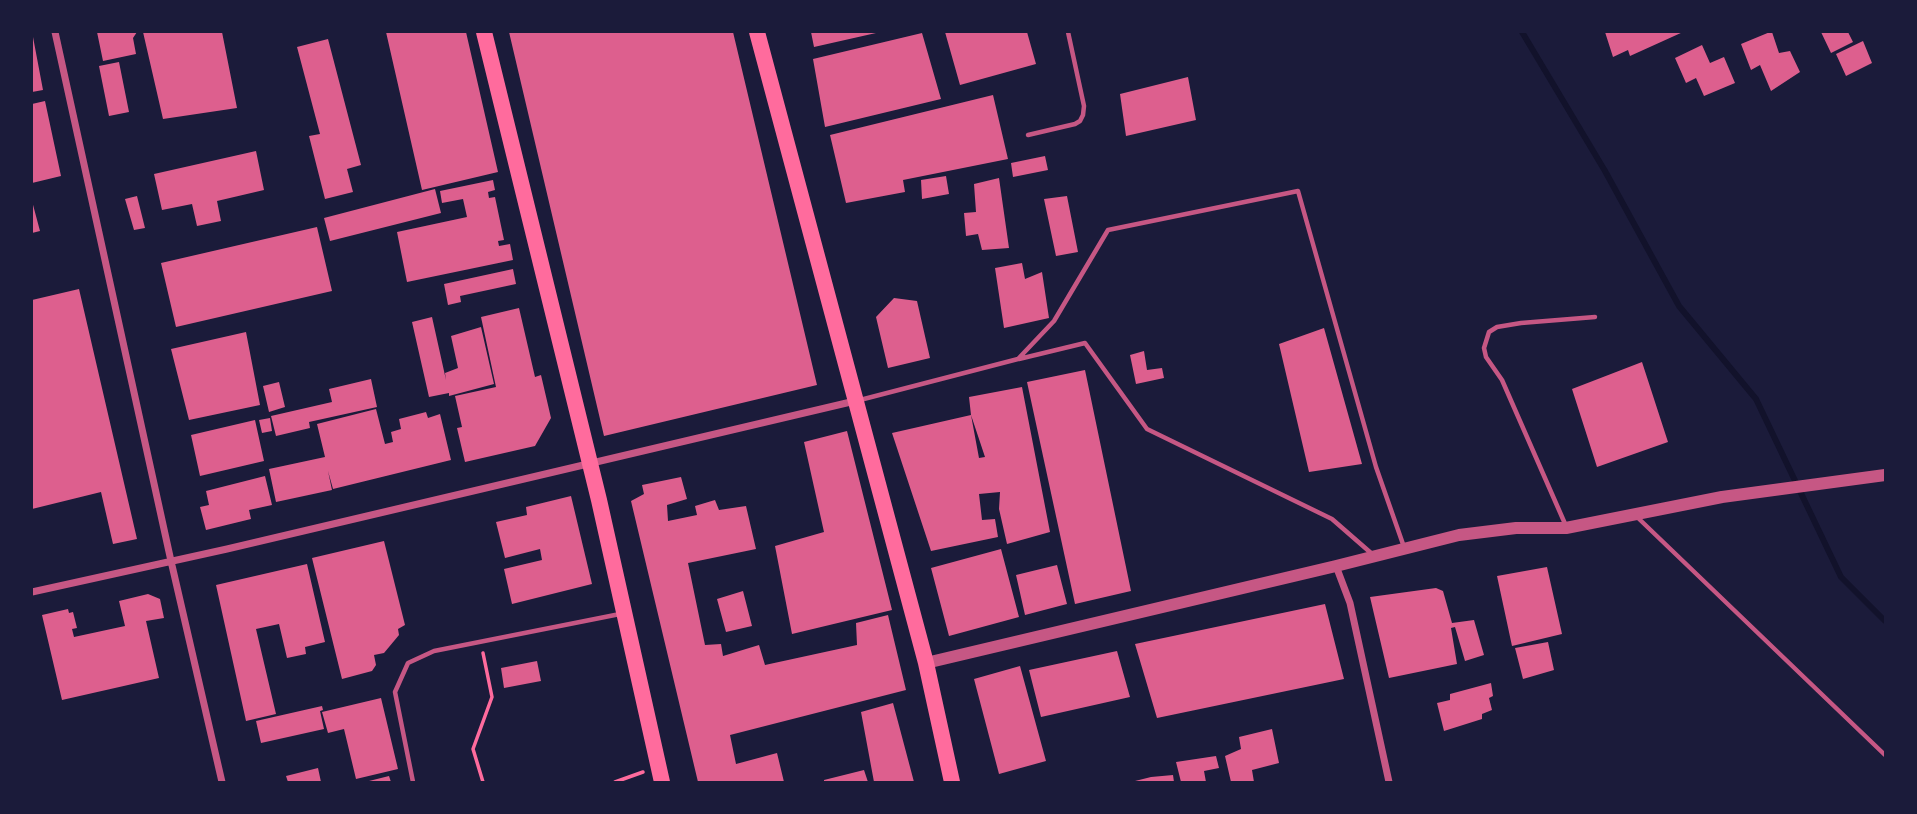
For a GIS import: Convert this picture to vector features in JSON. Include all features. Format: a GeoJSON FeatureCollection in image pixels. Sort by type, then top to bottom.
{"type":"FeatureCollection","features":[{"type":"Feature","properties":{"kind":"main road"},"geometry":{"type":"LineString","coordinates":[[484,32],[590,464],[660,774]]}},
{"type":"Feature","properties":{"kind":"main road"},"geometry":{"type":"LineString","coordinates":[[757,32],[926,663],[952,782]]}},
{"type":"Feature","properties":{"kind":"street"},"geometry":{"type":"LineString","coordinates":[[55,32],[222,782]]}},
{"type":"Feature","properties":{"kind":"street"},"geometry":{"type":"LineString","coordinates":[[32,592],[227,549],[855,401]]}},
{"type":"Feature","properties":{"kind":"street"},"geometry":{"type":"LineString","coordinates":[[926,663],[1459,535],[1516,528],[1566,528],[1721,497],[1883,476]]}},
{"type":"Feature","properties":{"kind":"street"},"geometry":{"type":"LineString","coordinates":[[1336,566],[1350,603],[1389,782]]}},
{"type":"Feature","properties":{"kind":"lane"},"geometry":{"type":"LineString","coordinates":[[1028,135],[1074,124],[1080,121],[1083,115],[1084,106],[1068,32]]}},
{"type":"Feature","properties":{"kind":"lane"},"geometry":{"type":"LineString","coordinates":[[1018,359],[1054,321],[1108,230],[1298,191],[1376,467],[1404,548]]}},
{"type":"Feature","properties":{"kind":"lane"},"geometry":{"type":"LineString","coordinates":[[1566,528],[1502,380],[1486,357],[1484,348],[1489,332],[1497,327],[1595,317]]}},
{"type":"Feature","properties":{"kind":"lane"},"geometry":{"type":"LineString","coordinates":[[855,401],[1085,342],[1147,429],[1332,519],[1374,556]]}},
{"type":"Feature","properties":{"kind":"lane"},"geometry":{"type":"LineString","coordinates":[[1634,514],[1885,755]]}},
{"type":"Feature","properties":{"kind":"lane"},"geometry":{"type":"LineString","coordinates":[[413,782],[395,692],[408,663],[434,651],[624,614]]}},
{"type":"Feature","properties":{"kind":"path"},"geometry":{"type":"LineString","coordinates":[[481,642],[492,697],[474,749],[483,782]]}},
{"type":"Feature","properties":{"kind":"path"},"geometry":{"type":"LineString","coordinates":[[615,782],[660,774]]}},
{"type":"Feature","properties":{"kind":"building"},"geometry":{"type":"Polygon","coordinates":[[[97,32],[137,32],[133,38],[136,54],[103,61],[97,32]]]}},
{"type":"Feature","properties":{"kind":"building"},"geometry":{"type":"Polygon","coordinates":[[[143,32],[222,32],[237,108],[163,119],[143,32]]]}},
{"type":"Feature","properties":{"kind":"building"},"geometry":{"type":"Polygon","coordinates":[[[386,32],[466,32],[498,172],[422,190],[386,32]]]}},
{"type":"Feature","properties":{"kind":"building"},"geometry":{"type":"Polygon","coordinates":[[[509,32],[733,32],[817,385],[604,436],[509,32]]]}},
{"type":"Feature","properties":{"kind":"building"},"geometry":{"type":"Polygon","coordinates":[[[811,32],[875,32],[876,33],[814,47],[811,32]]]}},
{"type":"Feature","properties":{"kind":"building"},"geometry":{"type":"Polygon","coordinates":[[[945,32],[1027,32],[1036,64],[960,85],[945,32]]]}},
{"type":"Feature","properties":{"kind":"building"},"geometry":{"type":"Polygon","coordinates":[[[1605,32],[1683,32],[1630,56],[1628,50],[1613,57],[1605,32]]]}},
{"type":"Feature","properties":{"kind":"building"},"geometry":{"type":"Polygon","coordinates":[[[1770,32],[1779,53],[1790,51],[1800,72],[1771,91],[1760,65],[1751,70],[1741,44],[1770,32]]]}},
{"type":"Feature","properties":{"kind":"building"},"geometry":{"type":"Polygon","coordinates":[[[1821,32],[1848,32],[1853,42],[1831,53],[1821,32]]]}},
{"type":"Feature","properties":{"kind":"building"},"geometry":{"type":"Polygon","coordinates":[[[922,33],[941,99],[825,127],[813,59],[922,33]]]}},
{"type":"Feature","properties":{"kind":"building"},"geometry":{"type":"Polygon","coordinates":[[[32,38],[43,90],[32,92],[32,38]]]}},
{"type":"Feature","properties":{"kind":"building"},"geometry":{"type":"Polygon","coordinates":[[[328,39],[361,165],[347,169],[353,192],[325,199],[309,136],[320,134],[297,47],[328,39]]]}},
{"type":"Feature","properties":{"kind":"building"},"geometry":{"type":"Polygon","coordinates":[[[1863,41],[1872,63],[1846,76],[1836,54],[1863,41]]]}},
{"type":"Feature","properties":{"kind":"building"},"geometry":{"type":"Polygon","coordinates":[[[1702,45],[1710,63],[1724,57],[1735,83],[1704,96],[1696,78],[1686,83],[1675,58],[1702,45]]]}},
{"type":"Feature","properties":{"kind":"building"},"geometry":{"type":"Polygon","coordinates":[[[119,62],[129,112],[109,116],[99,66],[119,62]]]}},
{"type":"Feature","properties":{"kind":"building"},"geometry":{"type":"Polygon","coordinates":[[[1188,77],[1196,120],[1126,136],[1120,94],[1188,77]]]}},
{"type":"Feature","properties":{"kind":"building"},"geometry":{"type":"Polygon","coordinates":[[[993,95],[1008,159],[903,180],[905,192],[846,203],[830,135],[993,95]]]}},
{"type":"Feature","properties":{"kind":"building"},"geometry":{"type":"Polygon","coordinates":[[[45,101],[61,176],[32,183],[32,104],[45,101]]]}},
{"type":"Feature","properties":{"kind":"building"},"geometry":{"type":"Polygon","coordinates":[[[256,151],[264,190],[217,201],[221,221],[197,226],[192,204],[162,210],[154,174],[256,151]]]}},
{"type":"Feature","properties":{"kind":"building"},"geometry":{"type":"Polygon","coordinates":[[[1045,156],[1048,170],[1013,177],[1011,163],[1045,156]]]}},
{"type":"Feature","properties":{"kind":"building"},"geometry":{"type":"Polygon","coordinates":[[[946,176],[949,194],[922,199],[921,180],[946,176]]]}},
{"type":"Feature","properties":{"kind":"building"},"geometry":{"type":"Polygon","coordinates":[[[999,178],[1009,248],[982,250],[978,234],[966,236],[964,213],[976,212],[974,184],[999,178]]]}},
{"type":"Feature","properties":{"kind":"building"},"geometry":{"type":"Polygon","coordinates":[[[493,180],[495,190],[488,192],[489,198],[495,197],[504,240],[498,241],[499,246],[510,244],[513,260],[407,282],[397,232],[467,217],[463,199],[442,203],[440,191],[493,180]]]}},
{"type":"Feature","properties":{"kind":"building"},"geometry":{"type":"Polygon","coordinates":[[[435,189],[441,213],[330,241],[324,218],[435,189]]]}},
{"type":"Feature","properties":{"kind":"building"},"geometry":{"type":"Polygon","coordinates":[[[137,196],[145,228],[134,230],[125,199],[137,196]]]}},
{"type":"Feature","properties":{"kind":"building"},"geometry":{"type":"Polygon","coordinates":[[[1067,196],[1078,252],[1056,256],[1044,199],[1067,196]]]}},
{"type":"Feature","properties":{"kind":"building"},"geometry":{"type":"Polygon","coordinates":[[[32,201],[40,231],[32,233],[32,201]]]}},
{"type":"Feature","properties":{"kind":"building"},"geometry":{"type":"Polygon","coordinates":[[[317,227],[332,291],[176,327],[161,263],[317,227]]]}},
{"type":"Feature","properties":{"kind":"building"},"geometry":{"type":"Polygon","coordinates":[[[1022,263],[1025,279],[1042,272],[1049,318],[1004,328],[995,268],[1022,263]]]}},
{"type":"Feature","properties":{"kind":"building"},"geometry":{"type":"Polygon","coordinates":[[[513,269],[516,284],[460,296],[461,302],[448,305],[444,284],[513,269]]]}},
{"type":"Feature","properties":{"kind":"building"},"geometry":{"type":"Polygon","coordinates":[[[79,289],[137,539],[113,544],[101,492],[32,509],[32,300],[79,289]]]}},
{"type":"Feature","properties":{"kind":"building"},"geometry":{"type":"Polygon","coordinates":[[[894,298],[917,301],[930,358],[888,368],[876,317],[894,298]]]}},
{"type":"Feature","properties":{"kind":"building"},"geometry":{"type":"Polygon","coordinates":[[[519,308],[535,377],[541,375],[551,418],[535,446],[465,462],[457,428],[462,427],[455,396],[496,387],[481,317],[519,308]]]}},
{"type":"Feature","properties":{"kind":"building"},"geometry":{"type":"Polygon","coordinates":[[[432,317],[446,380],[445,373],[458,368],[451,336],[481,327],[494,384],[449,396],[449,393],[429,397],[412,322],[432,317]]]}},
{"type":"Feature","properties":{"kind":"building"},"geometry":{"type":"Polygon","coordinates":[[[1324,328],[1362,464],[1309,472],[1279,344],[1324,328]]]}},
{"type":"Feature","properties":{"kind":"building"},"geometry":{"type":"Polygon","coordinates":[[[246,332],[260,405],[189,420],[171,349],[246,332]]]}},
{"type":"Feature","properties":{"kind":"building"},"geometry":{"type":"Polygon","coordinates":[[[1144,351],[1147,370],[1162,368],[1164,378],[1136,384],[1130,355],[1144,351]]]}},
{"type":"Feature","properties":{"kind":"building"},"geometry":{"type":"Polygon","coordinates":[[[1642,362],[1668,442],[1597,467],[1572,389],[1642,362]]]}},
{"type":"Feature","properties":{"kind":"building"},"geometry":{"type":"Polygon","coordinates":[[[1085,370],[1131,591],[1075,604],[1027,382],[1085,370]]]}},
{"type":"Feature","properties":{"kind":"building"},"geometry":{"type":"Polygon","coordinates":[[[371,379],[377,407],[309,422],[310,428],[276,436],[271,416],[332,402],[329,389],[371,379]]]}},
{"type":"Feature","properties":{"kind":"building"},"geometry":{"type":"Polygon","coordinates":[[[279,382],[285,407],[269,412],[263,386],[279,382]]]}},
{"type":"Feature","properties":{"kind":"building"},"geometry":{"type":"Polygon","coordinates":[[[1022,387],[1050,532],[1007,544],[999,509],[1000,492],[979,494],[982,520],[995,519],[998,537],[931,551],[892,433],[971,415],[969,397],[1022,387]],[[971,415],[979,458],[985,457],[971,415]]]}},
{"type":"Feature","properties":{"kind":"building"},"geometry":{"type":"Polygon","coordinates":[[[376,409],[385,444],[393,442],[391,432],[401,429],[399,419],[426,412],[428,418],[440,414],[451,460],[333,489],[328,471],[332,490],[276,502],[269,469],[325,457],[317,424],[376,409]]]}},
{"type":"Feature","properties":{"kind":"building"},"geometry":{"type":"Polygon","coordinates":[[[270,418],[272,431],[262,433],[259,420],[270,418]]]}},
{"type":"Feature","properties":{"kind":"building"},"geometry":{"type":"Polygon","coordinates":[[[255,420],[264,461],[200,476],[191,435],[255,420]]]}},
{"type":"Feature","properties":{"kind":"building"},"geometry":{"type":"Polygon","coordinates":[[[847,431],[892,610],[792,634],[775,546],[824,532],[804,442],[847,431]]]}},
{"type":"Feature","properties":{"kind":"building"},"geometry":{"type":"Polygon","coordinates":[[[265,476],[272,505],[249,510],[251,519],[206,530],[200,507],[209,505],[206,491],[265,476]]]}},
{"type":"Feature","properties":{"kind":"building"},"geometry":{"type":"Polygon","coordinates":[[[681,477],[687,499],[667,505],[668,521],[697,515],[695,506],[715,500],[719,510],[746,506],[756,549],[688,563],[705,645],[721,644],[723,656],[759,645],[765,665],[857,645],[856,623],[888,615],[906,690],[730,735],[736,764],[777,753],[784,782],[698,782],[631,501],[644,494],[642,485],[681,477]]]}},
{"type":"Feature","properties":{"kind":"building"},"geometry":{"type":"Polygon","coordinates":[[[571,496],[592,584],[512,604],[504,569],[542,560],[540,549],[505,558],[496,522],[527,515],[526,507],[571,496]]]}},
{"type":"Feature","properties":{"kind":"building"},"geometry":{"type":"Polygon","coordinates":[[[384,541],[405,625],[398,629],[399,635],[384,653],[374,655],[376,665],[372,671],[342,679],[312,558],[384,541]]]}},
{"type":"Feature","properties":{"kind":"building"},"geometry":{"type":"Polygon","coordinates":[[[1001,549],[1019,617],[949,636],[931,568],[1001,549]]]}},
{"type":"Feature","properties":{"kind":"building"},"geometry":{"type":"Polygon","coordinates":[[[307,564],[325,642],[305,647],[306,654],[287,658],[279,624],[256,629],[276,714],[246,721],[216,585],[307,564]]]}},
{"type":"Feature","properties":{"kind":"building"},"geometry":{"type":"Polygon","coordinates":[[[1057,565],[1067,604],[1025,615],[1016,575],[1057,565]]]}},
{"type":"Feature","properties":{"kind":"building"},"geometry":{"type":"Polygon","coordinates":[[[1547,567],[1562,634],[1512,646],[1497,576],[1547,567]]]}},
{"type":"Feature","properties":{"kind":"building"},"geometry":{"type":"Polygon","coordinates":[[[1436,588],[1443,591],[1452,623],[1474,620],[1484,655],[1465,661],[1455,627],[1451,628],[1457,664],[1389,678],[1370,597],[1436,588]]]}},
{"type":"Feature","properties":{"kind":"building"},"geometry":{"type":"Polygon","coordinates":[[[743,591],[752,626],[726,632],[717,599],[743,591]]]}},
{"type":"Feature","properties":{"kind":"building"},"geometry":{"type":"Polygon","coordinates":[[[148,594],[160,599],[164,618],[146,621],[159,678],[62,700],[42,615],[68,609],[69,613],[73,612],[77,628],[72,629],[74,637],[125,626],[119,601],[148,594]]]}},
{"type":"Feature","properties":{"kind":"building"},"geometry":{"type":"Polygon","coordinates":[[[1325,604],[1344,679],[1157,718],[1135,644],[1325,604]]]}},
{"type":"Feature","properties":{"kind":"building"},"geometry":{"type":"Polygon","coordinates":[[[1548,642],[1554,670],[1523,679],[1515,648],[1548,642]]]}},
{"type":"Feature","properties":{"kind":"building"},"geometry":{"type":"Polygon","coordinates":[[[1117,651],[1130,697],[1041,717],[1029,670],[1117,651]]]}},
{"type":"Feature","properties":{"kind":"building"},"geometry":{"type":"Polygon","coordinates":[[[537,661],[541,681],[504,688],[501,668],[537,661]]]}},
{"type":"Feature","properties":{"kind":"building"},"geometry":{"type":"Polygon","coordinates":[[[1020,666],[1046,761],[999,774],[974,679],[1020,666]]]}},
{"type":"Feature","properties":{"kind":"building"},"geometry":{"type":"Polygon","coordinates":[[[1491,683],[1493,696],[1489,698],[1492,710],[1482,714],[1482,719],[1444,731],[1437,703],[1450,700],[1450,694],[1491,683]]]}},
{"type":"Feature","properties":{"kind":"building"},"geometry":{"type":"Polygon","coordinates":[[[381,698],[398,769],[356,779],[344,729],[328,733],[322,712],[381,698]]]}},
{"type":"Feature","properties":{"kind":"building"},"geometry":{"type":"Polygon","coordinates":[[[893,703],[914,782],[874,782],[861,712],[893,703]]]}},
{"type":"Feature","properties":{"kind":"building"},"geometry":{"type":"Polygon","coordinates":[[[322,706],[323,710],[320,711],[324,729],[261,743],[256,721],[322,706]]]}},
{"type":"Feature","properties":{"kind":"building"},"geometry":{"type":"Polygon","coordinates":[[[1272,729],[1279,763],[1252,770],[1254,782],[1231,782],[1225,756],[1241,749],[1239,737],[1272,729]]]}},
{"type":"Feature","properties":{"kind":"building"},"geometry":{"type":"Polygon","coordinates":[[[1216,756],[1219,768],[1204,771],[1206,782],[1181,782],[1176,762],[1216,756]]]}},
{"type":"Feature","properties":{"kind":"building"},"geometry":{"type":"Polygon","coordinates":[[[318,768],[321,782],[288,782],[286,776],[318,768]]]}},
{"type":"Feature","properties":{"kind":"building"},"geometry":{"type":"Polygon","coordinates":[[[864,770],[868,782],[824,782],[824,780],[864,770]]]}},
{"type":"Feature","properties":{"kind":"building"},"geometry":{"type":"Polygon","coordinates":[[[1173,775],[1174,782],[1131,782],[1151,777],[1173,775]]]}},
{"type":"Feature","properties":{"kind":"building"},"geometry":{"type":"Polygon","coordinates":[[[389,776],[391,782],[365,782],[389,776]]]}},
{"type":"Feature","properties":{"kind":"waterway"},"geometry":{"type":"LineString","coordinates":[[1522,32],[1605,171],[1679,306],[1756,399],[1841,577],[1885,621]]}}]}
